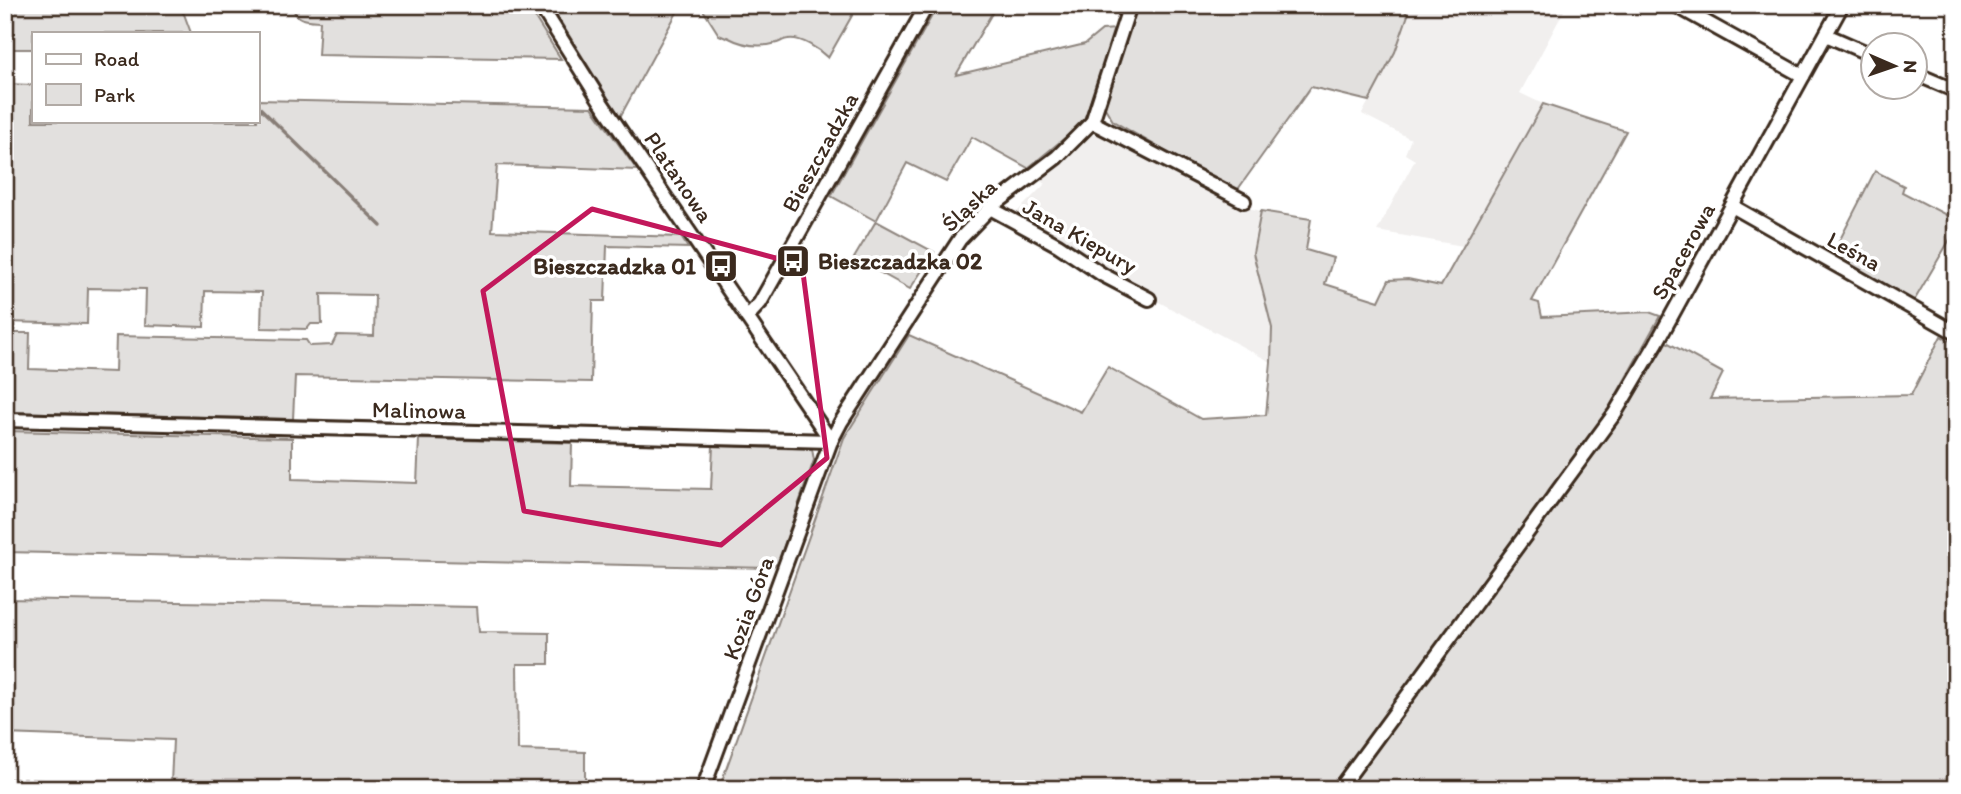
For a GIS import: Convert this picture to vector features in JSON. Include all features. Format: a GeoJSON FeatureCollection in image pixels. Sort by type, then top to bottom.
{"type":"FeatureCollection","features":[{"type":"Feature","properties":{"kind":"street","name":"Platanowa"},"geometry":{"type":"LineString","coordinates":[[540,5],[601,102],[831,441]]}},
{"type":"Feature","properties":{"kind":"street","name":"Bieszczadzka"},"geometry":{"type":"LineString","coordinates":[[747,317],[760,303],[927,5]]}},
{"type":"Feature","properties":{"kind":"street","name":"Śląska"},"geometry":{"type":"LineString","coordinates":[[831,441],[954,247],[973,223],[1048,164],[1092,122],[1130,5]]}},
{"type":"Feature","properties":{"kind":"street"},"geometry":{"type":"LineString","coordinates":[[1675,5],[1803,76]]}},
{"type":"Feature","properties":{"kind":"street","name":"Spacerowa"},"geometry":{"type":"LineString","coordinates":[[1339,789],[1615,413],[1657,344],[1842,5]]}},
{"type":"Feature","properties":{"kind":"street"},"geometry":{"type":"LineString","coordinates":[[1826,35],[1860,50]]}},
{"type":"Feature","properties":{"kind":"street"},"geometry":{"type":"LineString","coordinates":[[1930,80],[1956,91]]}},
{"type":"Feature","properties":{"kind":"street"},"geometry":{"type":"LineString","coordinates":[[1092,122],[1244,201]]}},
{"type":"Feature","properties":{"kind":"street","name":"Leśna"},"geometry":{"type":"LineString","coordinates":[[1732,206],[1956,333]]}},
{"type":"Feature","properties":{"kind":"street","name":"Jana Kiepury"},"geometry":{"type":"LineString","coordinates":[[990,208],[1149,299]]}},
{"type":"Feature","properties":{"kind":"street","name":"Malinowa"},"geometry":{"type":"LineString","coordinates":[[5,420],[831,441]]}},
{"type":"Feature","properties":{"kind":"street","name":"Kozia Góra"},"geometry":{"type":"LineString","coordinates":[[703,789],[831,441]]}},
{"type":"Feature","properties":{"kind":"highlighted area"},"geometry":{"type":"Polygon","coordinates":[[[592,209],[802,265],[827,458],[721,545],[524,511],[483,291],[592,209]]]}},
{"type":"Feature","properties":{"kind":"shaded area"},"geometry":{"type":"Polygon","coordinates":[[[1405,5],[1567,5],[1520,93],[1543,104],[1463,246],[1377,231],[1415,160],[1405,154],[1411,139],[1362,114],[1395,52],[1408,15],[1403,8],[1405,5]]]}},
{"type":"Feature","properties":{"kind":"shaded area"},"geometry":{"type":"Polygon","coordinates":[[[1086,135],[1102,135],[1232,204],[1261,211],[1253,253],[1272,328],[1271,362],[1129,286],[1131,282],[1015,214],[1045,184],[1037,179],[1086,135]]]}},
{"type":"Feature","properties":{"kind":"green space"},"geometry":{"type":"Polygon","coordinates":[[[5,5],[175,5],[184,14],[191,32],[32,32],[32,49],[5,49],[5,5]]]}},
{"type":"Feature","properties":{"kind":"green space"},"geometry":{"type":"Polygon","coordinates":[[[292,5],[527,5],[561,59],[318,55],[320,21],[299,17],[292,5]]]}},
{"type":"Feature","properties":{"kind":"green space"},"geometry":{"type":"Polygon","coordinates":[[[550,5],[681,5],[620,117],[550,5]]]}},
{"type":"Feature","properties":{"kind":"green space"},"geometry":{"type":"Polygon","coordinates":[[[700,5],[858,5],[828,58],[804,42],[793,39],[771,45],[758,45],[726,38],[719,35],[700,5]]]}},
{"type":"Feature","properties":{"kind":"green space"},"geometry":{"type":"Polygon","coordinates":[[[938,5],[990,5],[995,8],[956,75],[1085,44],[1102,30],[1116,29],[1083,123],[1028,168],[972,137],[946,182],[907,163],[876,221],[831,196],[938,5]]]}},
{"type":"Feature","properties":{"kind":"green space"},"geometry":{"type":"Polygon","coordinates":[[[1134,5],[1400,5],[1408,15],[1395,52],[1369,101],[1311,87],[1236,192],[1113,121],[1102,103],[1134,5]]]}},
{"type":"Feature","properties":{"kind":"green space"},"geometry":{"type":"Polygon","coordinates":[[[5,84],[32,85],[32,122],[259,122],[259,100],[592,107],[637,170],[497,165],[492,231],[681,237],[688,248],[607,246],[605,301],[593,301],[591,382],[295,376],[293,419],[5,412],[5,333],[30,333],[29,369],[115,372],[116,336],[306,340],[310,346],[332,345],[337,335],[374,336],[375,295],[321,294],[322,324],[311,324],[307,329],[261,328],[262,292],[205,291],[204,327],[145,325],[146,289],[88,288],[87,324],[5,322],[5,84]]]}},
{"type":"Feature","properties":{"kind":"green space"},"geometry":{"type":"Polygon","coordinates":[[[1543,104],[1626,131],[1532,301],[1539,303],[1542,317],[1649,312],[1660,316],[1612,403],[1631,402],[1665,341],[1723,373],[1710,399],[1911,395],[1941,336],[1956,344],[1956,789],[719,789],[844,438],[909,335],[1081,412],[1108,367],[1201,419],[1266,415],[1272,328],[1253,253],[1261,211],[1311,219],[1306,250],[1333,258],[1325,284],[1379,301],[1389,280],[1408,279],[1441,286],[1543,104]]]}},
{"type":"Feature","properties":{"kind":"green space"},"geometry":{"type":"Polygon","coordinates":[[[1875,171],[1904,186],[1902,192],[1956,220],[1956,229],[1914,301],[1832,255],[1875,171]]]}},
{"type":"Feature","properties":{"kind":"green space"},"geometry":{"type":"Polygon","coordinates":[[[876,221],[934,252],[910,289],[854,258],[876,221]]]}},
{"type":"Feature","properties":{"kind":"green space"},"geometry":{"type":"Polygon","coordinates":[[[5,431],[292,438],[292,479],[417,483],[419,439],[572,443],[571,486],[711,489],[713,446],[812,449],[814,460],[778,563],[770,568],[5,552],[5,431]]]}},
{"type":"Feature","properties":{"kind":"green space"},"geometry":{"type":"Polygon","coordinates":[[[5,599],[477,607],[479,632],[549,633],[549,664],[517,664],[518,750],[585,752],[585,786],[686,789],[5,789],[5,779],[171,783],[173,740],[5,734],[5,599]]]}},
{"type":"Feature","properties":{"kind":"waterway"},"geometry":{"type":"LineString","coordinates":[[259,107],[381,226]]}},
{"type":"Feature","properties":{"kind":"place","name":"Bieszczadzka 02"},"geometry":{"type":"Point","coordinates":[793,261]}},
{"type":"Feature","properties":{"kind":"place","name":"Bieszczadzka 01"},"geometry":{"type":"Point","coordinates":[721,266]}}]}
